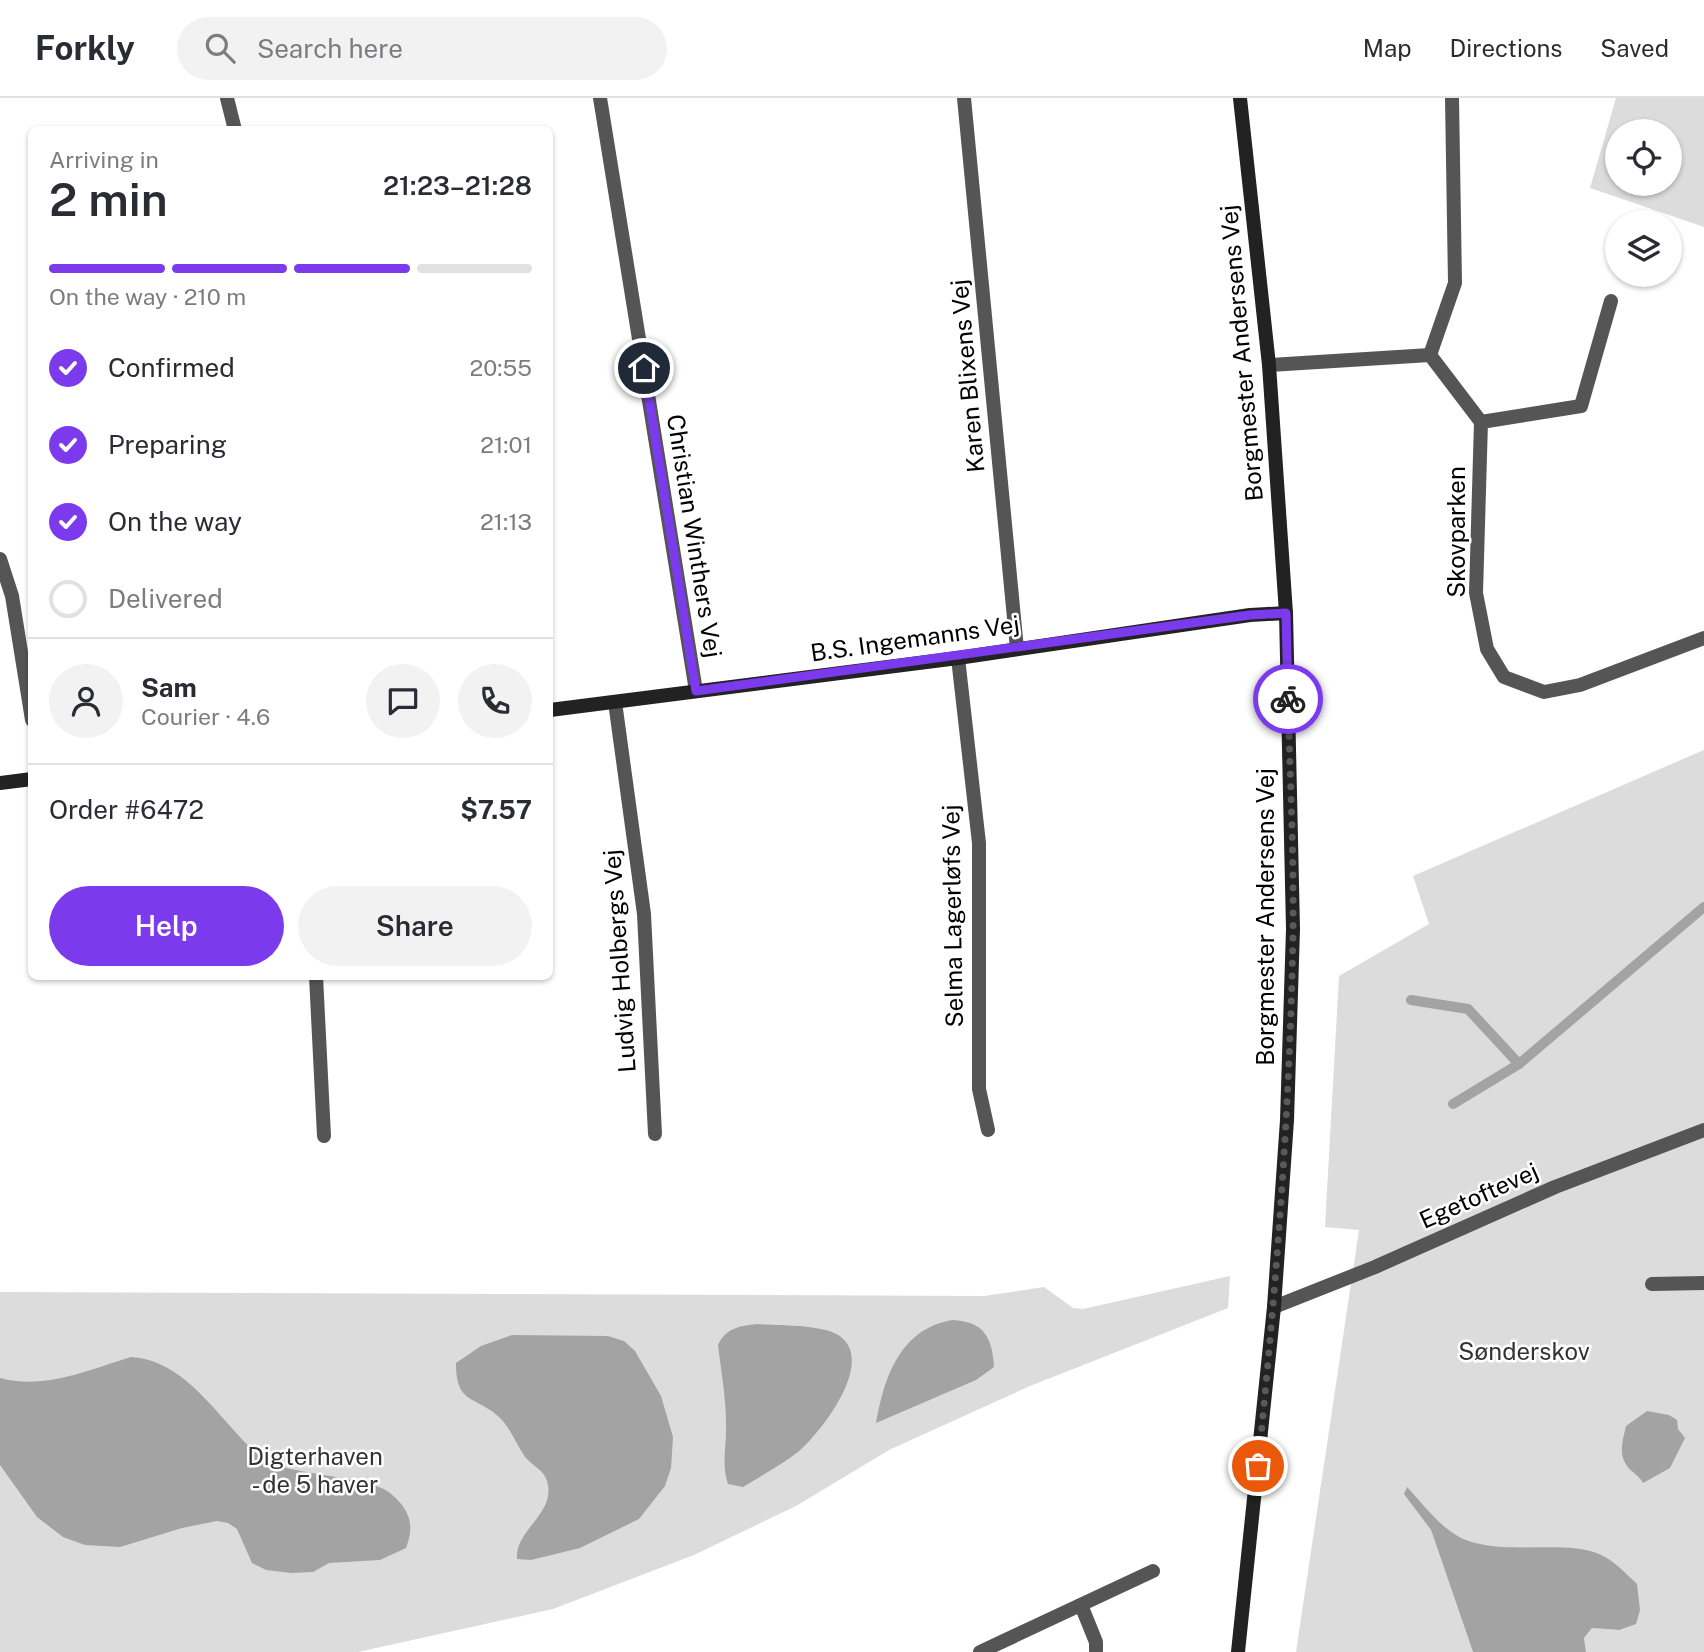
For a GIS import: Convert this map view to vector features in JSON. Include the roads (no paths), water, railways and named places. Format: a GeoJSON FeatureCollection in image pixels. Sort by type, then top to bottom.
{"type":"FeatureCollection","features":[{"type":"Feature","properties":{"kind":"street"},"geometry":{"type":"LineString","coordinates":[[228,98],[234,126]]}},
{"type":"Feature","properties":{"kind":"street","name":"Christian Winthers Vej"},"geometry":{"type":"LineString","coordinates":[[600,98],[696,691]]}},
{"type":"Feature","properties":{"kind":"street","name":"Karen Blixens Vej"},"geometry":{"type":"LineString","coordinates":[[964,98],[1017,649]]}},
{"type":"Feature","properties":{"kind":"street","name":"Borgmester Andersens Vej"},"geometry":{"type":"LineString","coordinates":[[1238,1652],[1274,1307],[1287,1120],[1293,929],[1286,613],[1269,365],[1240,98]]}},
{"type":"Feature","properties":{"kind":"street"},"geometry":{"type":"LineString","coordinates":[[1430,355],[1455,283],[1452,98]]}},
{"type":"Feature","properties":{"kind":"street"},"geometry":{"type":"LineString","coordinates":[[1430,355],[1481,422],[1581,406],[1611,301]]}},
{"type":"Feature","properties":{"kind":"street"},"geometry":{"type":"LineString","coordinates":[[1269,365],[1430,355]]}},
{"type":"Feature","properties":{"kind":"street","name":"Skovparken"},"geometry":{"type":"LineString","coordinates":[[1481,422],[1476,593],[1487,649],[1504,677],[1544,692],[1580,685],[1704,638]]}},
{"type":"Feature","properties":{"kind":"street"},"geometry":{"type":"LineString","coordinates":[[0,559],[12,596],[28,695]]}},
{"type":"Feature","properties":{"kind":"street","name":"B.S. Ingemanns Vej"},"geometry":{"type":"LineString","coordinates":[[553,710],[1017,649],[1250,615],[1286,613]]}},
{"type":"Feature","properties":{"kind":"street","name":"Selma Lagerløfs Vej"},"geometry":{"type":"LineString","coordinates":[[958,657],[979,844],[979,1089],[988,1130]]}},
{"type":"Feature","properties":{"kind":"street","name":"Ludvig Holbergs Vej"},"geometry":{"type":"LineString","coordinates":[[615,702],[644,914],[655,1134]]}},
{"type":"Feature","properties":{"kind":"street"},"geometry":{"type":"LineString","coordinates":[[0,783],[28,780]]}},
{"type":"Feature","properties":{"kind":"street"},"geometry":{"type":"LineString","coordinates":[[316,980],[324,1136]]}},
{"type":"Feature","properties":{"kind":"street","name":"Egetoftevej"},"geometry":{"type":"LineString","coordinates":[[1274,1307],[1375,1267],[1555,1187],[1704,1130]]}},
{"type":"Feature","properties":{"kind":"street"},"geometry":{"type":"LineString","coordinates":[[1652,1284],[1704,1283]]}},
{"type":"Feature","properties":{"kind":"street"},"geometry":{"type":"LineString","coordinates":[[980,1652],[1153,1571]]}},
{"type":"Feature","properties":{"kind":"street"},"geometry":{"type":"LineString","coordinates":[[1081,1605],[1096,1642],[1096,1652]]}},
{"type":"Feature","properties":{"kind":"waterway"},"geometry":{"type":"LineString","coordinates":[[1453,1104],[1519,1064],[1704,907]]}},
{"type":"Feature","properties":{"kind":"waterway"},"geometry":{"type":"LineString","coordinates":[[1411,1000],[1468,1009],[1519,1064]]}},
{"type":"Feature","properties":{"kind":"park label","name":"Sønderskov"},"geometry":{"type":"Point","coordinates":[1524,1352]}},
{"type":"Feature","properties":{"kind":"park label","name":"Digterhaven - de 5 haver"},"geometry":{"type":"Point","coordinates":[315,1471]}}]}
